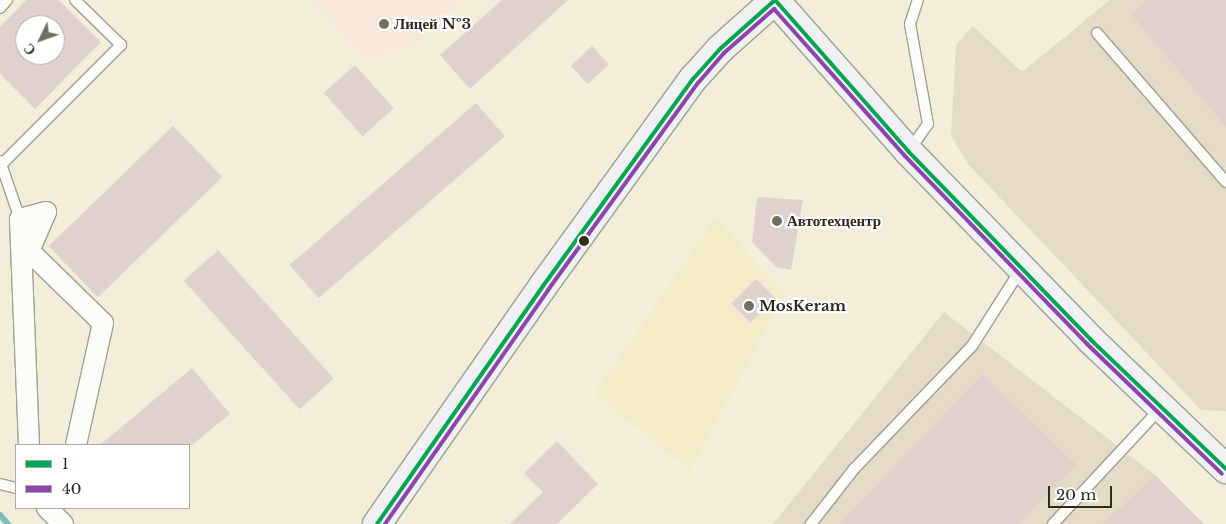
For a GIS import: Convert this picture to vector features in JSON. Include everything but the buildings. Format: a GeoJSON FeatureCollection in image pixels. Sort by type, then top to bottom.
{"type":"FeatureCollection","features":[{"type":"Feature","properties":{"kind":"main road"},"geometry":{"type":"LineString","coordinates":[[377,524],[549,278],[693,79],[720,49],[775,0],[909,152],[1021,268],[1161,408],[1226,469]]}},
{"type":"Feature","properties":{"kind":"street"},"geometry":{"type":"LineString","coordinates":[[29,444],[20,219],[46,212],[29,251],[103,323],[76,444]]}},
{"type":"Feature","properties":{"kind":"street"},"geometry":{"type":"LineString","coordinates":[[48,509],[63,524]]}},
{"type":"Feature","properties":{"kind":"lane"},"geometry":{"type":"LineString","coordinates":[[0,8],[7,0]]}},
{"type":"Feature","properties":{"kind":"lane"},"geometry":{"type":"LineString","coordinates":[[20,219],[1,164],[121,45],[75,0]]}},
{"type":"Feature","properties":{"kind":"lane"},"geometry":{"type":"LineString","coordinates":[[909,152],[928,124],[910,24],[918,0]]}},
{"type":"Feature","properties":{"kind":"lane"},"geometry":{"type":"LineString","coordinates":[[1097,32],[1226,182]]}},
{"type":"Feature","properties":{"kind":"lane"},"geometry":{"type":"LineString","coordinates":[[811,524],[854,469],[972,346],[1021,268]]}},
{"type":"Feature","properties":{"kind":"lane"},"geometry":{"type":"LineString","coordinates":[[1053,524],[1161,408]]}},
{"type":"Feature","properties":{"kind":"lane"},"geometry":{"type":"LineString","coordinates":[[0,484],[15,488]]}},
{"type":"Feature","properties":{"kind":"shaded area","name":"Лицей №3"},"geometry":{"type":"Polygon","coordinates":[[[311,0],[464,0],[410,48],[363,59],[311,0]]]}},
{"type":"Feature","properties":{"kind":"shaded area"},"geometry":{"type":"Polygon","coordinates":[[[1110,0],[1226,0],[1226,411],[1201,410],[969,165],[951,136],[956,45],[973,26],[1022,72],[1110,0]]]}},
{"type":"Feature","properties":{"kind":"shaded area"},"geometry":{"type":"Polygon","coordinates":[[[716,217],[785,295],[690,470],[594,394],[716,217]]]}},
{"type":"Feature","properties":{"kind":"shaded area"},"geometry":{"type":"Polygon","coordinates":[[[944,312],[1155,475],[1204,524],[773,524],[944,312]]]}},
{"type":"Feature","properties":{"kind":"waterway"},"geometry":{"type":"LineString","coordinates":[[0,515],[8,524]]}},
{"type":"Feature","properties":{"kind":"transit line","name":"1"},"geometry":{"type":"LineString","coordinates":[[775,0],[909,152],[1091,340],[1226,469]]}},
{"type":"Feature","properties":{"kind":"transit line","name":"1"},"geometry":{"type":"LineString","coordinates":[[377,524],[543,286],[693,79],[720,49],[775,0]]}},
{"type":"Feature","properties":{"kind":"transit line","name":"40"},"geometry":{"type":"LineString","coordinates":[[385,524],[548,290],[698,83],[724,53],[774,9],[905,156],[1087,344],[1222,474]]}},
{"type":"Feature","properties":{"kind":"place","name":"Лицей №3"},"geometry":{"type":"Point","coordinates":[384,24]}},
{"type":"Feature","properties":{"kind":"place","name":"Автотехцентр"},"geometry":{"type":"Point","coordinates":[777,221]}},
{"type":"Feature","properties":{"kind":"place","name":"MosKeram"},"geometry":{"type":"Point","coordinates":[749,306]}}]}
